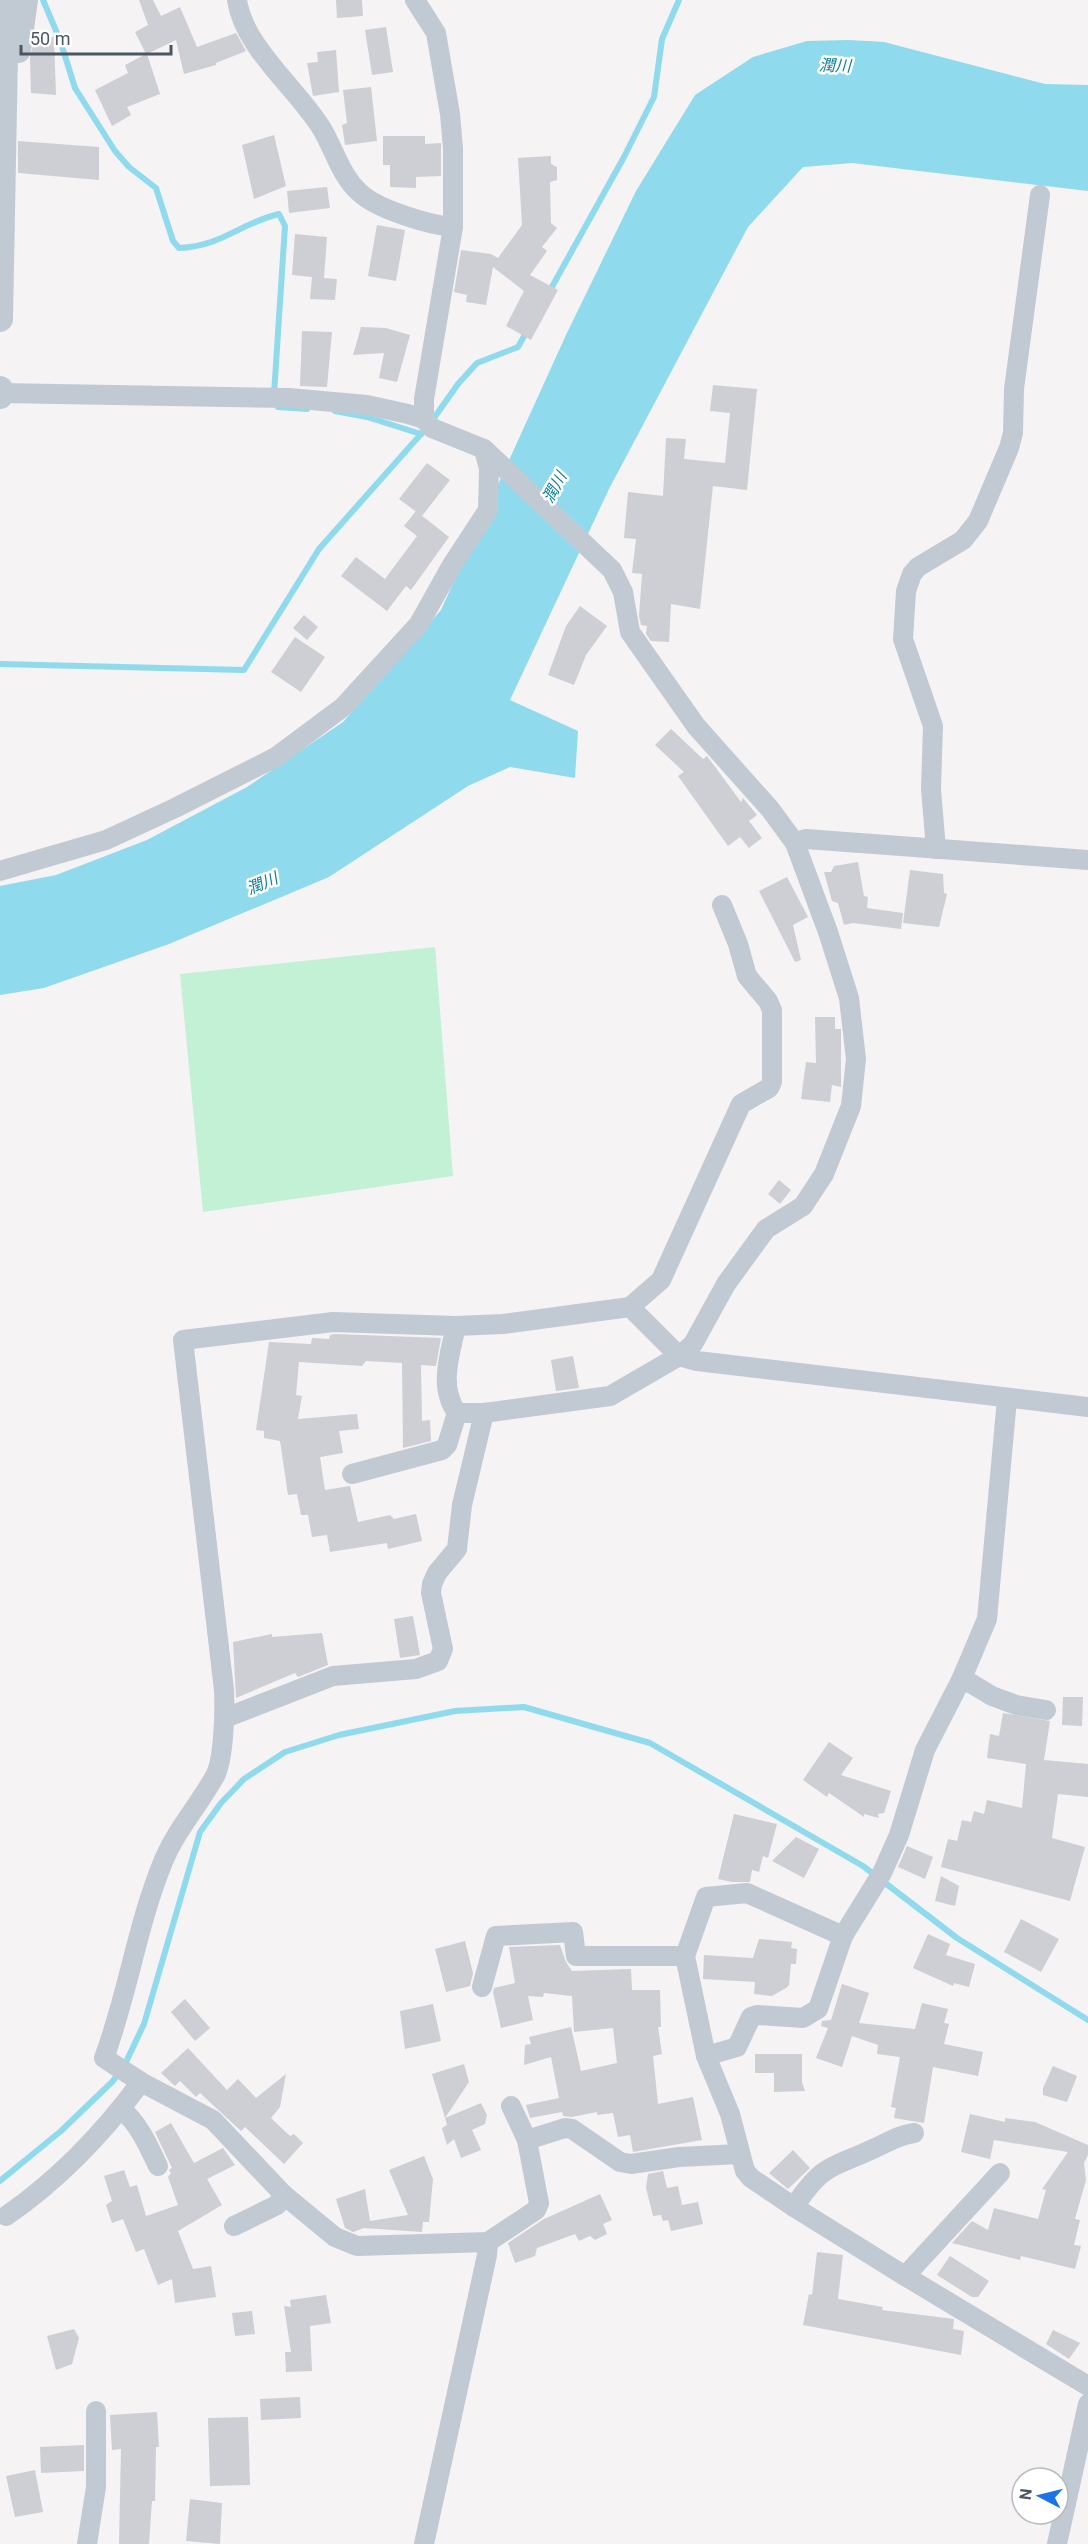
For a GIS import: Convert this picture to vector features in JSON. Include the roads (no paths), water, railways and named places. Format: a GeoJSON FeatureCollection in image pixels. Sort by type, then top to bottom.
{"type":"FeatureCollection","features":[{"type":"Feature","properties":{"kind":"street"},"geometry":{"type":"LineString","coordinates":[[237,0],[240,18],[321,128],[347,179],[359,193],[387,208],[453,227]]}},
{"type":"Feature","properties":{"kind":"street"},"geometry":{"type":"LineString","coordinates":[[415,0],[436,33],[450,114],[453,148],[453,227],[424,399],[424,419]]}},
{"type":"Feature","properties":{"kind":"street"},"geometry":{"type":"LineString","coordinates":[[0,319],[3,157],[10,3]]}},
{"type":"Feature","properties":{"kind":"street"},"geometry":{"type":"LineString","coordinates":[[936,849],[931,789],[933,726],[903,639],[906,591],[912,574],[918,567],[963,540],[978,520],[1009,448],[1014,389],[1040,195]]}},
{"type":"Feature","properties":{"kind":"street"},"geometry":{"type":"LineString","coordinates":[[0,393],[289,398],[367,405],[424,419],[432,428],[484,449],[612,570],[623,592],[630,632],[696,726],[770,809],[795,843],[828,932],[849,998],[856,1059],[851,1106],[824,1174],[803,1206],[766,1229],[726,1284],[693,1344],[679,1356],[610,1396],[484,1413],[457,1413]]}},
{"type":"Feature","properties":{"kind":"street"},"geometry":{"type":"LineString","coordinates":[[0,865],[0,871],[106,840],[276,757],[343,707],[419,624],[452,565],[488,510],[489,468],[484,449]]}},
{"type":"Feature","properties":{"kind":"street"},"geometry":{"type":"LineString","coordinates":[[795,843],[807,839],[1088,860]]}},
{"type":"Feature","properties":{"kind":"street"},"geometry":{"type":"LineString","coordinates":[[488,2242],[357,2246],[335,2237],[284,2195],[213,2120],[136,2079],[104,2058],[116,2027],[159,1873],[172,1843],[216,1773],[225,1718],[224,1690],[183,1341],[333,1322],[456,1326],[536,1321],[630,1307],[661,1280],[741,1104],[769,1088],[772,1082],[772,1010],[768,1001],[747,976],[738,944],[722,905]]}},
{"type":"Feature","properties":{"kind":"street"},"geometry":{"type":"LineString","coordinates":[[630,1307],[679,1356],[697,1361],[1088,1407]]}},
{"type":"Feature","properties":{"kind":"street"},"geometry":{"type":"LineString","coordinates":[[352,1474],[442,1450],[447,1444],[457,1413],[453,1406],[445,1372],[456,1326]]}},
{"type":"Feature","properties":{"kind":"street"},"geometry":{"type":"LineString","coordinates":[[706,2056],[737,2047],[751,2017],[757,2015],[803,2018],[818,2009],[843,1936],[882,1873],[899,1835],[925,1750],[962,1678],[987,1619],[1007,1399]]}},
{"type":"Feature","properties":{"kind":"street"},"geometry":{"type":"LineString","coordinates":[[225,1718],[333,1676],[416,1669],[438,1661],[443,1649],[430,1593],[437,1573],[457,1549],[462,1504],[484,1413]]}},
{"type":"Feature","properties":{"kind":"street"},"geometry":{"type":"LineString","coordinates":[[962,1678],[992,1696],[1016,1705],[1046,1710]]}},
{"type":"Feature","properties":{"kind":"street"},"geometry":{"type":"LineString","coordinates":[[843,1936],[747,1893],[706,1897],[685,1956],[706,2056],[730,2114],[745,2171],[751,2178],[794,2207],[1088,2386]]}},
{"type":"Feature","properties":{"kind":"street"},"geometry":{"type":"LineString","coordinates":[[482,1987],[496,1936],[573,1932],[576,1956],[685,1956]]}},
{"type":"Feature","properties":{"kind":"street"},"geometry":{"type":"LineString","coordinates":[[6,2216],[27,2202],[121,2109],[136,2079]]}},
{"type":"Feature","properties":{"kind":"street"},"geometry":{"type":"LineString","coordinates":[[424,2544],[488,2242],[497,2233],[536,2210],[539,2203],[527,2140],[511,2106]]}},
{"type":"Feature","properties":{"kind":"street"},"geometry":{"type":"LineString","coordinates":[[121,2109],[127,2114],[148,2145],[158,2166]]}},
{"type":"Feature","properties":{"kind":"street"},"geometry":{"type":"LineString","coordinates":[[527,2140],[565,2128],[572,2129],[620,2162],[631,2164],[679,2157],[740,2154]]}},
{"type":"Feature","properties":{"kind":"street"},"geometry":{"type":"LineString","coordinates":[[794,2207],[824,2170],[876,2148],[898,2135],[914,2133]]}},
{"type":"Feature","properties":{"kind":"street"},"geometry":{"type":"LineString","coordinates":[[905,2276],[1000,2173]]}},
{"type":"Feature","properties":{"kind":"street"},"geometry":{"type":"LineString","coordinates":[[234,2226],[277,2205],[284,2195]]}},
{"type":"Feature","properties":{"kind":"street"},"geometry":{"type":"LineString","coordinates":[[1057,2544],[1088,2404]]}},
{"type":"Feature","properties":{"kind":"street"},"geometry":{"type":"LineString","coordinates":[[87,2544],[96,2487],[96,2411]]}},
{"type":"Feature","properties":{"kind":"water","name":"潤川"},"geometry":{"type":"Polygon","coordinates":[[[807,41],[884,42],[1045,84],[1088,85],[1088,191],[852,163],[803,167],[748,227],[609,489],[510,700],[578,731],[575,778],[510,767],[468,786],[329,877],[169,944],[44,988],[0,995],[0,886],[56,875],[147,840],[247,787],[343,722],[441,610],[566,335],[636,191],[695,95],[753,57],[807,41]]]}},
{"type":"Feature","properties":{"kind":"waterway"},"geometry":{"type":"LineString","coordinates":[[43,0],[60,40],[75,88],[115,151],[129,167],[156,188],[173,241],[179,248],[220,239],[253,223],[279,214],[285,226],[274,394]]}},
{"type":"Feature","properties":{"kind":"waterway"},"geometry":{"type":"LineString","coordinates":[[548,294],[624,157],[654,97],[662,39],[679,0]]}},
{"type":"Feature","properties":{"kind":"waterway"},"geometry":{"type":"LineString","coordinates":[[0,664],[244,670],[319,549],[429,425],[458,384],[477,363],[518,347],[527,331]]}},
{"type":"Feature","properties":{"kind":"waterway"},"geometry":{"type":"LineString","coordinates":[[278,407],[307,409]]}},
{"type":"Feature","properties":{"kind":"waterway"},"geometry":{"type":"LineString","coordinates":[[335,411],[367,417],[421,434]]}},
{"type":"Feature","properties":{"kind":"waterway"},"geometry":{"type":"LineString","coordinates":[[0,2181],[61,2131],[113,2081],[126,2062],[144,2024],[200,1832],[221,1803],[244,1779],[285,1752],[339,1735],[455,1711],[524,1707],[650,1743],[863,1866],[957,1938],[1088,2020]]}}]}
